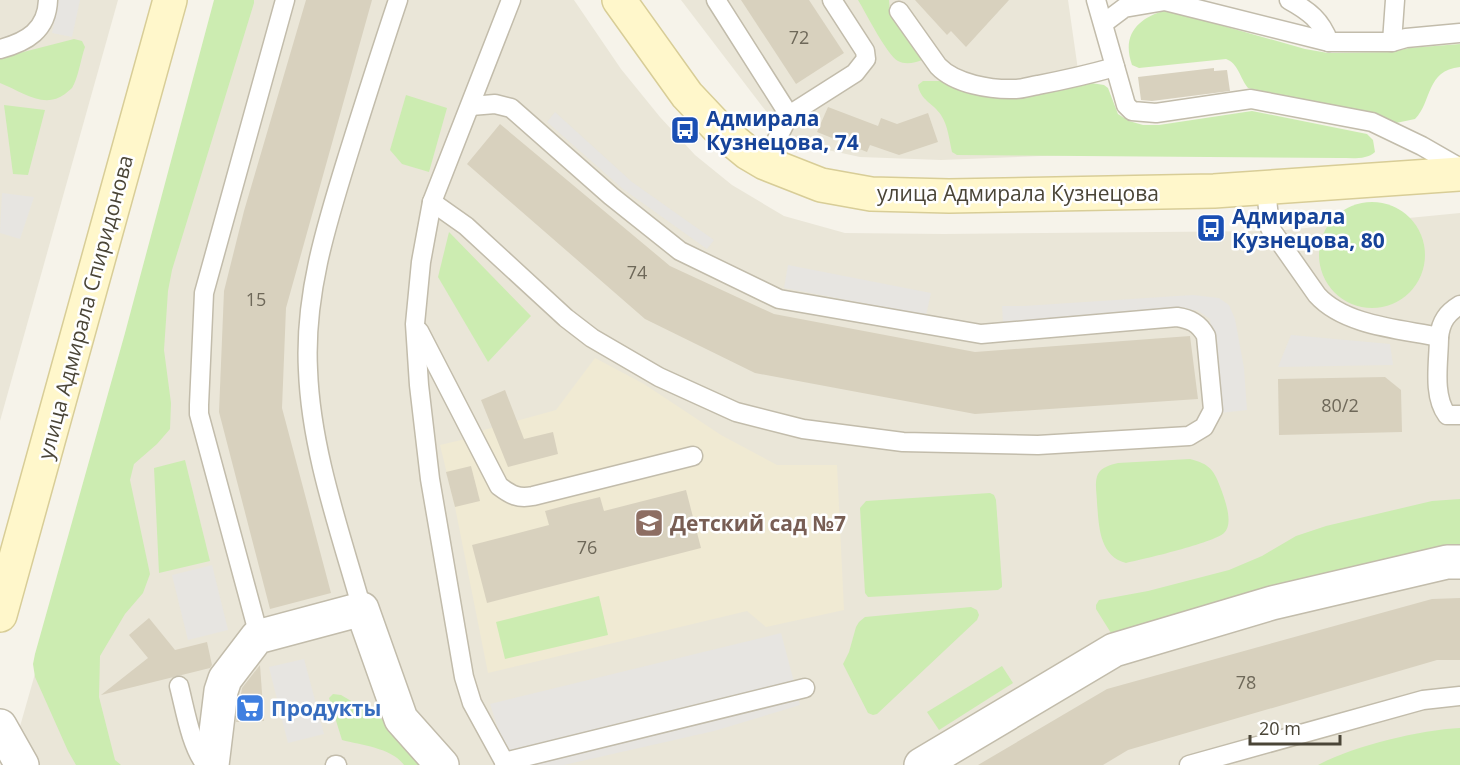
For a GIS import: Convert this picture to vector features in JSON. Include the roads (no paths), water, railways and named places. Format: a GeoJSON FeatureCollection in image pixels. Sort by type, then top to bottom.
{"type":"FeatureCollection","features":[{"type":"Feature","properties":{"kind":"main road","name":"улица Адмирала Спиридонова"},"geometry":{"type":"LineString","coordinates":[[0,615],[170,0]]}},
{"type":"Feature","properties":{"kind":"main road","name":"улица Адмирала Кузнецова"},"geometry":{"type":"LineString","coordinates":[[619,0],[687,95],[720,130],[748,153],[765,163],[821,185],[871,195],[972,196],[1266,189],[1460,174]]}},
{"type":"Feature","properties":{"kind":"street"},"geometry":{"type":"LineString","coordinates":[[921,765],[1114,650],[1272,603],[1447,562],[1460,562]]}},
{"type":"Feature","properties":{"kind":"street"},"geometry":{"type":"LineString","coordinates":[[212,765],[221,691],[225,679],[259,636],[363,609],[401,719],[442,765]]}},
{"type":"Feature","properties":{"kind":"street"},"geometry":{"type":"LineString","coordinates":[[0,726],[22,765]]}},
{"type":"Feature","properties":{"kind":"lane"},"geometry":{"type":"LineString","coordinates":[[0,49],[32,36],[41,27],[48,0]]}},
{"type":"Feature","properties":{"kind":"lane"},"geometry":{"type":"LineString","coordinates":[[259,636],[200,414],[200,383],[204,292],[285,0]]}},
{"type":"Feature","properties":{"kind":"lane"},"geometry":{"type":"LineString","coordinates":[[363,609],[318,447],[312,414],[307,342],[324,232],[398,0]]}},
{"type":"Feature","properties":{"kind":"lane"},"geometry":{"type":"LineString","coordinates":[[510,0],[471,106],[432,202],[421,262],[415,324],[429,479],[464,677],[472,703],[505,764],[805,688]]}},
{"type":"Feature","properties":{"kind":"lane"},"geometry":{"type":"LineString","coordinates":[[716,0],[789,115]]}},
{"type":"Feature","properties":{"kind":"lane"},"geometry":{"type":"LineString","coordinates":[[765,163],[789,115],[855,73],[866,59],[865,51],[832,0]]}},
{"type":"Feature","properties":{"kind":"lane"},"geometry":{"type":"LineString","coordinates":[[1096,0],[1126,105],[1132,111],[1156,113],[1251,99],[1372,122],[1422,146],[1460,168]]}},
{"type":"Feature","properties":{"kind":"lane"},"geometry":{"type":"LineString","coordinates":[[1104,23],[1124,8],[1164,0],[1329,42],[1392,42],[1406,38],[1460,33]]}},
{"type":"Feature","properties":{"kind":"lane"},"geometry":{"type":"LineString","coordinates":[[1289,0],[1312,14],[1320,23],[1329,42]]}},
{"type":"Feature","properties":{"kind":"lane"},"geometry":{"type":"LineString","coordinates":[[1392,42],[1395,0]]}},
{"type":"Feature","properties":{"kind":"lane"},"geometry":{"type":"LineString","coordinates":[[899,11],[938,66],[945,73],[960,81],[1016,89],[1092,74],[1115,67]]}},
{"type":"Feature","properties":{"kind":"lane"},"geometry":{"type":"LineString","coordinates":[[432,202],[466,226],[566,318],[592,338],[659,377],[736,412],[803,429],[903,442],[1038,445],[1189,436],[1204,427],[1213,410],[1206,336],[1203,329],[1192,320],[1177,317],[981,334],[779,299],[680,251],[510,108],[495,104],[471,106]]}},
{"type":"Feature","properties":{"kind":"lane"},"geometry":{"type":"LineString","coordinates":[[1266,189],[1270,228],[1323,302],[1341,314],[1356,320],[1439,337]]}},
{"type":"Feature","properties":{"kind":"lane"},"geometry":{"type":"LineString","coordinates":[[1460,305],[1449,312],[1444,319],[1439,337],[1440,401],[1447,415],[1460,415]]}},
{"type":"Feature","properties":{"kind":"lane"},"geometry":{"type":"LineString","coordinates":[[415,324],[499,486],[512,495],[522,498],[533,496],[693,456]]}},
{"type":"Feature","properties":{"kind":"lane"},"geometry":{"type":"LineString","coordinates":[[179,686],[196,747],[206,765]]}},
{"type":"Feature","properties":{"kind":"lane"},"geometry":{"type":"LineString","coordinates":[[1189,765],[1423,700],[1460,696]]}},
{"type":"Feature","properties":{"kind":"place","name":"Адмирала Кузнецова, 74"},"geometry":{"type":"Point","coordinates":[685,130]}},
{"type":"Feature","properties":{"kind":"place","name":"Адмирала Кузнецова, 80"},"geometry":{"type":"Point","coordinates":[1211,228]}},
{"type":"Feature","properties":{"kind":"place","name":"Детский сад №7"},"geometry":{"type":"Point","coordinates":[649,523]}},
{"type":"Feature","properties":{"kind":"place","name":"Продукты"},"geometry":{"type":"Point","coordinates":[250,708]}}]}
